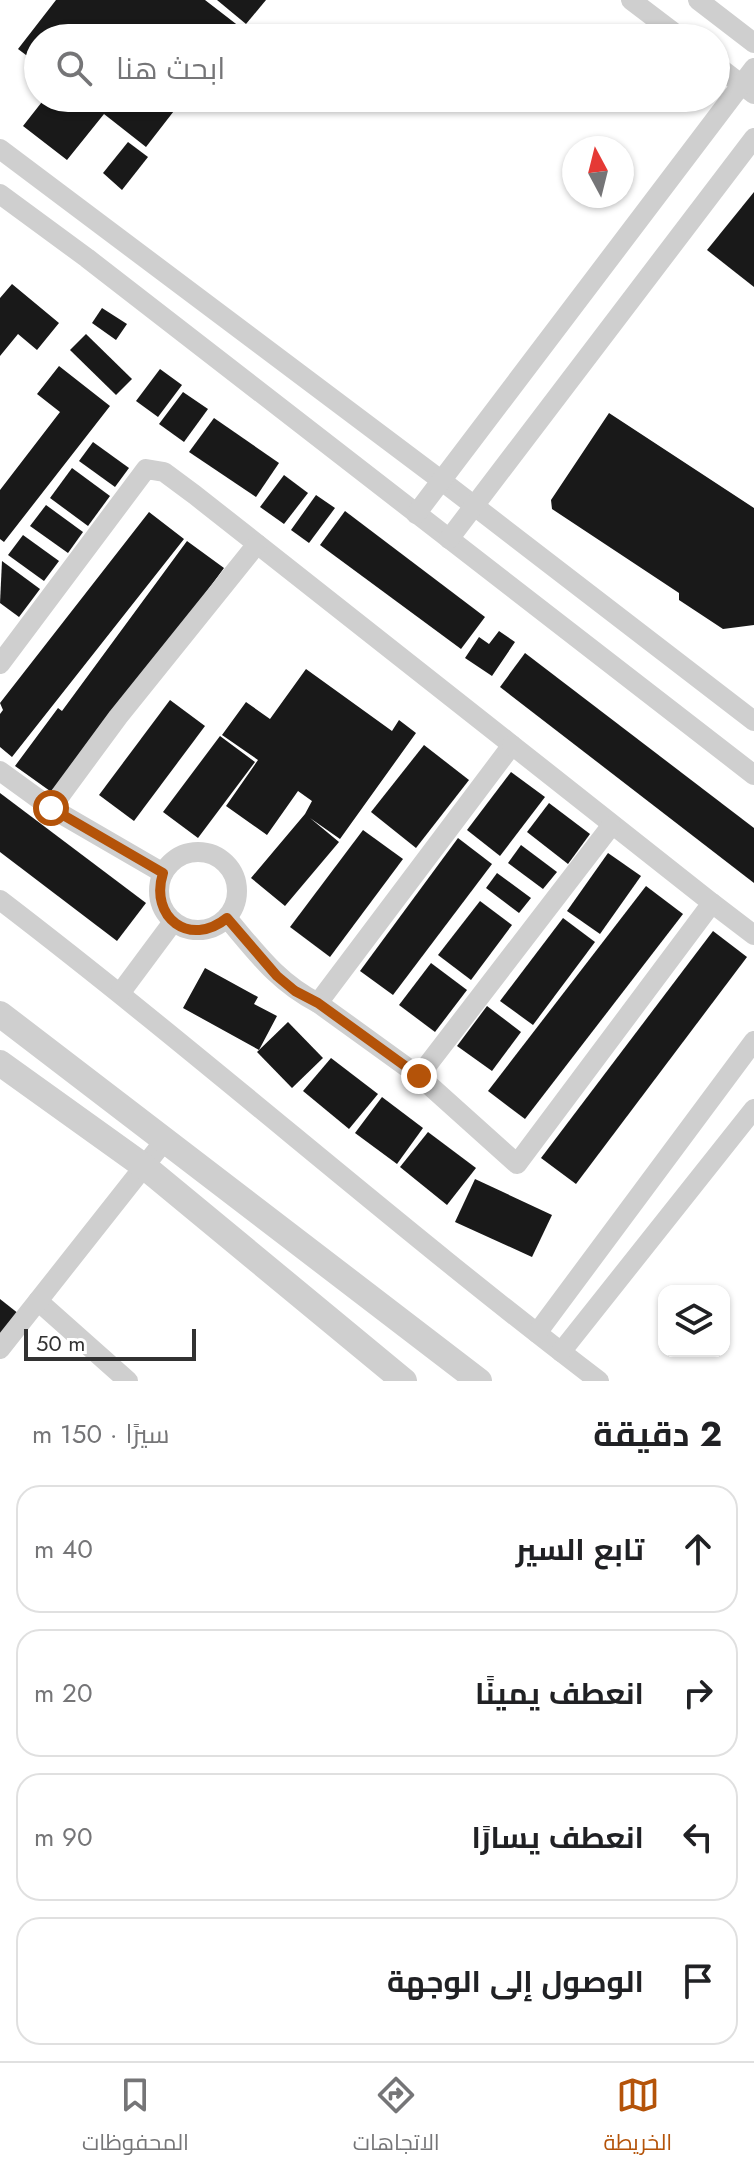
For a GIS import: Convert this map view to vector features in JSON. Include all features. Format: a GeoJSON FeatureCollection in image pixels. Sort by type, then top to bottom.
{"type":"FeatureCollection","features":[{"type":"Feature","properties":{"kind":"street"},"geometry":{"type":"LineString","coordinates":[[631,0],[663,24]]}},
{"type":"Feature","properties":{"kind":"street"},"geometry":{"type":"LineString","coordinates":[[698,0],[729,24]]}},
{"type":"Feature","properties":{"kind":"street"},"geometry":{"type":"LineString","coordinates":[[730,25],[754,43]]}},
{"type":"Feature","properties":{"kind":"street"},"geometry":{"type":"LineString","coordinates":[[416,514],[749,88],[754,68]]}},
{"type":"Feature","properties":{"kind":"street"},"geometry":{"type":"LineString","coordinates":[[730,75],[749,88]]}},
{"type":"Feature","properties":{"kind":"street"},"geometry":{"type":"LineString","coordinates":[[449,539],[754,138]]}},
{"type":"Feature","properties":{"kind":"street"},"geometry":{"type":"LineString","coordinates":[[0,149],[442,481],[754,721]]}},
{"type":"Feature","properties":{"kind":"street"},"geometry":{"type":"LineString","coordinates":[[0,194],[87,258],[754,775]]}},
{"type":"Feature","properties":{"kind":"street"},"geometry":{"type":"LineString","coordinates":[[0,664],[146,469],[164,472],[611,826],[754,935]]}},
{"type":"Feature","properties":{"kind":"street"},"geometry":{"type":"LineString","coordinates":[[51,808],[118,717],[257,544]]}},
{"type":"Feature","properties":{"kind":"street"},"geometry":{"type":"LineString","coordinates":[[318,1003],[512,745]]}},
{"type":"Feature","properties":{"kind":"street"},"geometry":{"type":"LineString","coordinates":[[0,771],[51,808],[163,873]]}},
{"type":"Feature","properties":{"kind":"street"},"geometry":{"type":"LineString","coordinates":[[419,1076],[611,826]]}},
{"type":"Feature","properties":{"kind":"street"},"geometry":{"type":"LineString","coordinates":[[195,852],[221,859],[236,881],[234,907],[218,925],[195,931],[173,922],[159,900],[163,873],[182,855],[195,852]]}},
{"type":"Feature","properties":{"kind":"street"},"geometry":{"type":"LineString","coordinates":[[0,900],[121,992],[599,1381]]}},
{"type":"Feature","properties":{"kind":"street"},"geometry":{"type":"LineString","coordinates":[[227,918],[277,976],[419,1076],[517,1164],[712,903]]}},
{"type":"Feature","properties":{"kind":"street"},"geometry":{"type":"LineString","coordinates":[[121,992],[173,922]]}},
{"type":"Feature","properties":{"kind":"street"},"geometry":{"type":"LineString","coordinates":[[0,1014],[479,1381]]}},
{"type":"Feature","properties":{"kind":"street"},"geometry":{"type":"LineString","coordinates":[[537,1333],[754,1041]]}},
{"type":"Feature","properties":{"kind":"street"},"geometry":{"type":"LineString","coordinates":[[0,1063],[145,1167],[404,1381]]}},
{"type":"Feature","properties":{"kind":"street"},"geometry":{"type":"LineString","coordinates":[[561,1352],[754,1109]]}},
{"type":"Feature","properties":{"kind":"street"},"geometry":{"type":"LineString","coordinates":[[0,1349],[165,1140]]}},
{"type":"Feature","properties":{"kind":"street"},"geometry":{"type":"LineString","coordinates":[[38,1301],[128,1381]]}},
{"type":"Feature","properties":{"kind":"building"},"geometry":{"type":"Polygon","coordinates":[[[56,0],[205,0],[236,24],[37,24],[56,0]]]}},
{"type":"Feature","properties":{"kind":"building"},"geometry":{"type":"Polygon","coordinates":[[[217,0],[266,0],[246,24],[217,0]]]}},
{"type":"Feature","properties":{"kind":"building"},"geometry":{"type":"Polygon","coordinates":[[[34,112],[173,112],[146,147],[104,114],[67,160],[23,126],[34,112]]]}},
{"type":"Feature","properties":{"kind":"building"},"geometry":{"type":"Polygon","coordinates":[[[128,142],[148,157],[122,190],[103,173],[128,142]]]}},
{"type":"Feature","properties":{"kind":"building"},"geometry":{"type":"Polygon","coordinates":[[[754,192],[754,287],[707,250],[754,192]]]}},
{"type":"Feature","properties":{"kind":"building"},"geometry":{"type":"Polygon","coordinates":[[[12,284],[59,323],[37,350],[18,334],[0,356],[0,298],[12,284]]]}},
{"type":"Feature","properties":{"kind":"building"},"geometry":{"type":"Polygon","coordinates":[[[102,308],[127,324],[116,340],[92,323],[102,308]]]}},
{"type":"Feature","properties":{"kind":"building"},"geometry":{"type":"Polygon","coordinates":[[[86,334],[132,379],[116,395],[70,350],[86,334]]]}},
{"type":"Feature","properties":{"kind":"building"},"geometry":{"type":"Polygon","coordinates":[[[59,366],[110,406],[4,542],[0,539],[0,490],[60,412],[37,394],[59,366]]]}},
{"type":"Feature","properties":{"kind":"building"},"geometry":{"type":"Polygon","coordinates":[[[160,369],[182,385],[158,417],[136,401],[160,369]]]}},
{"type":"Feature","properties":{"kind":"building"},"geometry":{"type":"Polygon","coordinates":[[[183,392],[208,409],[184,442],[159,424],[183,392]]]}},
{"type":"Feature","properties":{"kind":"building"},"geometry":{"type":"Polygon","coordinates":[[[609,413],[754,508],[754,625],[723,629],[679,600],[679,593],[552,509],[551,500],[609,413]]]}},
{"type":"Feature","properties":{"kind":"building"},"geometry":{"type":"Polygon","coordinates":[[[214,418],[279,463],[256,497],[189,452],[214,418]]]}},
{"type":"Feature","properties":{"kind":"building"},"geometry":{"type":"Polygon","coordinates":[[[93,442],[129,468],[115,487],[79,461],[93,442]]]}},
{"type":"Feature","properties":{"kind":"building"},"geometry":{"type":"Polygon","coordinates":[[[72,468],[110,496],[88,526],[50,498],[72,468]]]}},
{"type":"Feature","properties":{"kind":"building"},"geometry":{"type":"Polygon","coordinates":[[[284,475],[308,493],[284,524],[260,507],[284,475]]]}},
{"type":"Feature","properties":{"kind":"building"},"geometry":{"type":"Polygon","coordinates":[[[316,495],[335,508],[309,543],[291,530],[316,495]]]}},
{"type":"Feature","properties":{"kind":"building"},"geometry":{"type":"Polygon","coordinates":[[[46,505],[83,532],[68,553],[30,526],[46,505]]]}},
{"type":"Feature","properties":{"kind":"building"},"geometry":{"type":"Polygon","coordinates":[[[345,511],[485,617],[461,649],[320,545],[345,511]]]}},
{"type":"Feature","properties":{"kind":"building"},"geometry":{"type":"Polygon","coordinates":[[[149,512],[184,539],[12,757],[0,747],[0,714],[3,710],[0,703],[149,512]]]}},
{"type":"Feature","properties":{"kind":"building"},"geometry":{"type":"Polygon","coordinates":[[[23,535],[59,561],[44,581],[8,555],[23,535]]]}},
{"type":"Feature","properties":{"kind":"building"},"geometry":{"type":"Polygon","coordinates":[[[187,541],[224,568],[57,796],[15,766],[58,708],[62,711],[187,541]]]}},
{"type":"Feature","properties":{"kind":"building"},"geometry":{"type":"Polygon","coordinates":[[[2,561],[40,589],[19,617],[0,603],[2,561]]]}},
{"type":"Feature","properties":{"kind":"building"},"geometry":{"type":"Polygon","coordinates":[[[499,631],[515,642],[492,676],[465,658],[479,637],[489,644],[499,631]]]}},
{"type":"Feature","properties":{"kind":"building"},"geometry":{"type":"Polygon","coordinates":[[[525,653],[754,828],[754,883],[500,687],[525,653]]]}},
{"type":"Feature","properties":{"kind":"building"},"geometry":{"type":"Polygon","coordinates":[[[306,669],[392,731],[399,720],[416,733],[340,839],[310,818],[339,842],[285,906],[251,878],[305,814],[312,801],[298,791],[267,835],[226,806],[258,760],[222,735],[246,702],[270,719],[306,669]]]}},
{"type":"Feature","properties":{"kind":"building"},"geometry":{"type":"Polygon","coordinates":[[[170,700],[205,726],[134,821],[99,795],[170,700]]]}},
{"type":"Feature","properties":{"kind":"building"},"geometry":{"type":"Polygon","coordinates":[[[220,736],[255,762],[198,838],[163,812],[220,736]]]}},
{"type":"Feature","properties":{"kind":"building"},"geometry":{"type":"Polygon","coordinates":[[[424,745],[469,780],[416,848],[371,812],[424,745]]]}},
{"type":"Feature","properties":{"kind":"building"},"geometry":{"type":"Polygon","coordinates":[[[511,772],[545,797],[500,856],[467,830],[511,772]]]}},
{"type":"Feature","properties":{"kind":"building"},"geometry":{"type":"Polygon","coordinates":[[[0,793],[146,903],[117,941],[0,852],[0,793]]]}},
{"type":"Feature","properties":{"kind":"building"},"geometry":{"type":"Polygon","coordinates":[[[549,803],[590,834],[568,864],[527,832],[549,803]]]}},
{"type":"Feature","properties":{"kind":"building"},"geometry":{"type":"Polygon","coordinates":[[[363,830],[403,859],[330,957],[290,927],[363,830]]]}},
{"type":"Feature","properties":{"kind":"building"},"geometry":{"type":"Polygon","coordinates":[[[458,838],[492,864],[393,995],[360,971],[458,838]]]}},
{"type":"Feature","properties":{"kind":"building"},"geometry":{"type":"Polygon","coordinates":[[[521,845],[557,872],[543,889],[508,863],[521,845]]]}},
{"type":"Feature","properties":{"kind":"building"},"geometry":{"type":"Polygon","coordinates":[[[608,853],[641,876],[600,934],[567,911],[608,853]]]}},
{"type":"Feature","properties":{"kind":"building"},"geometry":{"type":"Polygon","coordinates":[[[497,873],[531,898],[519,913],[486,888],[497,873]]]}},
{"type":"Feature","properties":{"kind":"building"},"geometry":{"type":"Polygon","coordinates":[[[646,886],[683,914],[525,1119],[488,1091],[646,886]]]}},
{"type":"Feature","properties":{"kind":"building"},"geometry":{"type":"Polygon","coordinates":[[[480,901],[512,925],[471,980],[438,955],[480,901]]]}},
{"type":"Feature","properties":{"kind":"building"},"geometry":{"type":"Polygon","coordinates":[[[563,918],[595,942],[533,1025],[500,1001],[563,918]]]}},
{"type":"Feature","properties":{"kind":"building"},"geometry":{"type":"Polygon","coordinates":[[[713,931],[747,957],[576,1184],[541,1158],[713,931]]]}},
{"type":"Feature","properties":{"kind":"building"},"geometry":{"type":"Polygon","coordinates":[[[431,963],[467,990],[435,1032],[399,1005],[431,963]]]}},
{"type":"Feature","properties":{"kind":"building"},"geometry":{"type":"Polygon","coordinates":[[[205,968],[258,997],[254,1004],[277,1016],[259,1050],[183,1008],[205,968]]]}},
{"type":"Feature","properties":{"kind":"building"},"geometry":{"type":"Polygon","coordinates":[[[487,1006],[521,1032],[492,1071],[457,1046],[487,1006]]]}},
{"type":"Feature","properties":{"kind":"building"},"geometry":{"type":"Polygon","coordinates":[[[288,1022],[323,1058],[292,1088],[257,1052],[288,1022]]]}},
{"type":"Feature","properties":{"kind":"building"},"geometry":{"type":"Polygon","coordinates":[[[331,1058],[378,1094],[349,1129],[303,1091],[331,1058]]]}},
{"type":"Feature","properties":{"kind":"building"},"geometry":{"type":"Polygon","coordinates":[[[382,1097],[423,1128],[397,1164],[355,1133],[382,1097]]]}},
{"type":"Feature","properties":{"kind":"building"},"geometry":{"type":"Polygon","coordinates":[[[428,1132],[476,1168],[447,1205],[400,1167],[428,1132]]]}},
{"type":"Feature","properties":{"kind":"building"},"geometry":{"type":"Polygon","coordinates":[[[475,1179],[552,1215],[532,1257],[455,1222],[475,1179]]]}},
{"type":"Feature","properties":{"kind":"building"},"geometry":{"type":"Polygon","coordinates":[[[0,1299],[19,1314],[0,1336],[0,1299]]]}},
{"type":"Feature","properties":{"kind":"route"},"geometry":{"type":"LineString","coordinates":[[51,808],[163,873],[159,900],[173,922],[195,931],[207,930],[227,918],[277,976],[295,991],[318,1003],[419,1076]]}}]}
